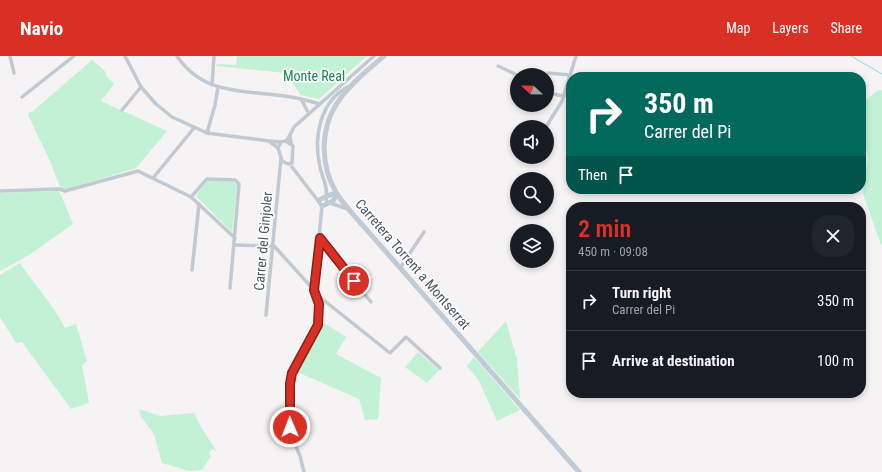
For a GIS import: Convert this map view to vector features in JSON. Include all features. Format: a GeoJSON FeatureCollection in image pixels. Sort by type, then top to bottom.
{"type":"FeatureCollection","features":[{"type":"Feature","properties":{"kind":"main road","name":"Carretera Torrent a Montserrat"},"geometry":{"type":"LineString","coordinates":[[384,56],[352,85],[333,110],[325,135],[324,153],[329,179],[337,194],[349,210],[579,472]]}},
{"type":"Feature","properties":{"kind":"main road"},"geometry":{"type":"LineString","coordinates":[[321,203],[326,196],[337,194]]}},
{"type":"Feature","properties":{"kind":"main road"},"geometry":{"type":"LineString","coordinates":[[321,203],[330,203],[337,194]]}},
{"type":"Feature","properties":{"kind":"street"},"geometry":{"type":"LineString","coordinates":[[10,56],[14,73]]}},
{"type":"Feature","properties":{"kind":"street"},"geometry":{"type":"LineString","coordinates":[[22,97],[74,56]]}},
{"type":"Feature","properties":{"kind":"street"},"geometry":{"type":"LineString","coordinates":[[125,56],[140,87],[156,104],[172,117],[207,133],[269,141],[284,141],[291,144]]}},
{"type":"Feature","properties":{"kind":"street"},"geometry":{"type":"LineString","coordinates":[[176,56],[198,78],[212,85],[237,91],[301,98],[320,104]]}},
{"type":"Feature","properties":{"kind":"street"},"geometry":{"type":"LineString","coordinates":[[212,85],[214,56]]}},
{"type":"Feature","properties":{"kind":"street"},"geometry":{"type":"LineString","coordinates":[[278,148],[290,135],[294,127],[374,56]]}},
{"type":"Feature","properties":{"kind":"street"},"geometry":{"type":"LineString","coordinates":[[571,72],[576,56]]}},
{"type":"Feature","properties":{"kind":"street"},"geometry":{"type":"LineString","coordinates":[[498,66],[510,72]]}},
{"type":"Feature","properties":{"kind":"street"},"geometry":{"type":"LineString","coordinates":[[554,74],[566,75]]}},
{"type":"Feature","properties":{"kind":"street"},"geometry":{"type":"LineString","coordinates":[[349,210],[327,202],[326,196],[328,192],[320,166],[318,149],[323,114],[329,102],[344,89],[352,85]]}},
{"type":"Feature","properties":{"kind":"street"},"geometry":{"type":"LineString","coordinates":[[122,110],[140,87]]}},
{"type":"Feature","properties":{"kind":"street"},"geometry":{"type":"LineString","coordinates":[[207,133],[215,105],[218,87]]}},
{"type":"Feature","properties":{"kind":"street"},"geometry":{"type":"LineString","coordinates":[[550,120],[564,96],[566,89]]}},
{"type":"Feature","properties":{"kind":"street"},"geometry":{"type":"LineString","coordinates":[[554,94],[564,96]]}},
{"type":"Feature","properties":{"kind":"street"},"geometry":{"type":"LineString","coordinates":[[301,98],[309,114]]}},
{"type":"Feature","properties":{"kind":"street"},"geometry":{"type":"LineString","coordinates":[[153,178],[194,128]]}},
{"type":"Feature","properties":{"kind":"street"},"geometry":{"type":"LineString","coordinates":[[289,164],[293,146],[291,144],[290,135]]}},
{"type":"Feature","properties":{"kind":"street"},"geometry":{"type":"LineString","coordinates":[[269,141],[278,148],[281,158],[289,164],[321,203],[320,238],[315,292],[319,304],[318,325],[294,367],[290,384],[292,437],[300,456],[304,472]]}},
{"type":"Feature","properties":{"kind":"street","name":"Carrer del Ginjoler"},"geometry":{"type":"LineString","coordinates":[[266,315],[274,246],[281,158]]}},
{"type":"Feature","properties":{"kind":"street"},"geometry":{"type":"LineString","coordinates":[[280,168],[289,164]]}},
{"type":"Feature","properties":{"kind":"street"},"geometry":{"type":"LineString","coordinates":[[0,191],[59,189],[65,191],[134,171],[153,178],[192,197],[235,238]]}},
{"type":"Feature","properties":{"kind":"street"},"geometry":{"type":"LineString","coordinates":[[192,197],[207,179],[235,180],[238,182],[235,238],[230,288]]}},
{"type":"Feature","properties":{"kind":"street"},"geometry":{"type":"LineString","coordinates":[[192,270],[199,204]]}},
{"type":"Feature","properties":{"kind":"street"},"geometry":{"type":"LineString","coordinates":[[400,268],[424,232]]}},
{"type":"Feature","properties":{"kind":"street"},"geometry":{"type":"LineString","coordinates":[[320,238],[371,302]]}},
{"type":"Feature","properties":{"kind":"street"},"geometry":{"type":"LineString","coordinates":[[234,245],[274,246],[315,292],[390,353],[406,337],[440,368]]}},
{"type":"Feature","properties":{"kind":"green space","name":"Monte Real"},"geometry":{"type":"Polygon","coordinates":[[[237,56],[367,56],[319,99],[301,95],[285,73],[216,66],[217,64],[236,65],[237,56]]]}},
{"type":"Feature","properties":{"kind":"green space"},"geometry":{"type":"Polygon","coordinates":[[[92,60],[105,71],[107,77],[114,84],[101,101],[167,131],[136,168],[64,190],[60,187],[50,161],[28,115],[29,112],[32,112],[92,60]]]}},
{"type":"Feature","properties":{"kind":"green space"},"geometry":{"type":"Polygon","coordinates":[[[882,90],[881,245],[863,194],[866,194],[868,157],[866,148],[866,100],[877,91],[882,90]]]}},
{"type":"Feature","properties":{"kind":"green space"},"geometry":{"type":"Polygon","coordinates":[[[213,180],[233,182],[237,185],[232,232],[196,196],[207,182],[213,180]]]}},
{"type":"Feature","properties":{"kind":"green space"},"geometry":{"type":"Polygon","coordinates":[[[58,191],[73,224],[29,255],[0,271],[0,193],[58,191]]]}},
{"type":"Feature","properties":{"kind":"green space"},"geometry":{"type":"Polygon","coordinates":[[[20,263],[55,311],[65,328],[76,324],[87,361],[82,365],[89,403],[71,409],[22,342],[16,343],[0,317],[0,275],[20,263]]]}},
{"type":"Feature","properties":{"kind":"green space"},"geometry":{"type":"Polygon","coordinates":[[[321,321],[346,337],[336,354],[381,378],[378,419],[365,420],[359,399],[295,371],[321,321]]]}},
{"type":"Feature","properties":{"kind":"green space"},"geometry":{"type":"Polygon","coordinates":[[[506,321],[517,359],[520,399],[478,352],[506,321]]]}},
{"type":"Feature","properties":{"kind":"green space"},"geometry":{"type":"Polygon","coordinates":[[[418,352],[439,370],[427,383],[405,367],[418,352]]]}},
{"type":"Feature","properties":{"kind":"green space"},"geometry":{"type":"Polygon","coordinates":[[[474,357],[520,410],[497,421],[479,381],[467,366],[474,357]]]}},
{"type":"Feature","properties":{"kind":"green space"},"geometry":{"type":"Polygon","coordinates":[[[139,409],[160,416],[194,413],[217,452],[213,449],[209,452],[211,456],[202,470],[189,471],[162,463],[154,434],[141,417],[139,409]]]}},
{"type":"Feature","properties":{"kind":"waterway"},"geometry":{"type":"LineString","coordinates":[[851,56],[882,74]]}},
{"type":"Feature","properties":{"kind":"route"},"geometry":{"type":"LineString","coordinates":[[290,427],[290,384],[292,373],[318,325],[319,304],[318,297],[314,290],[320,238],[354,281]]}}]}
